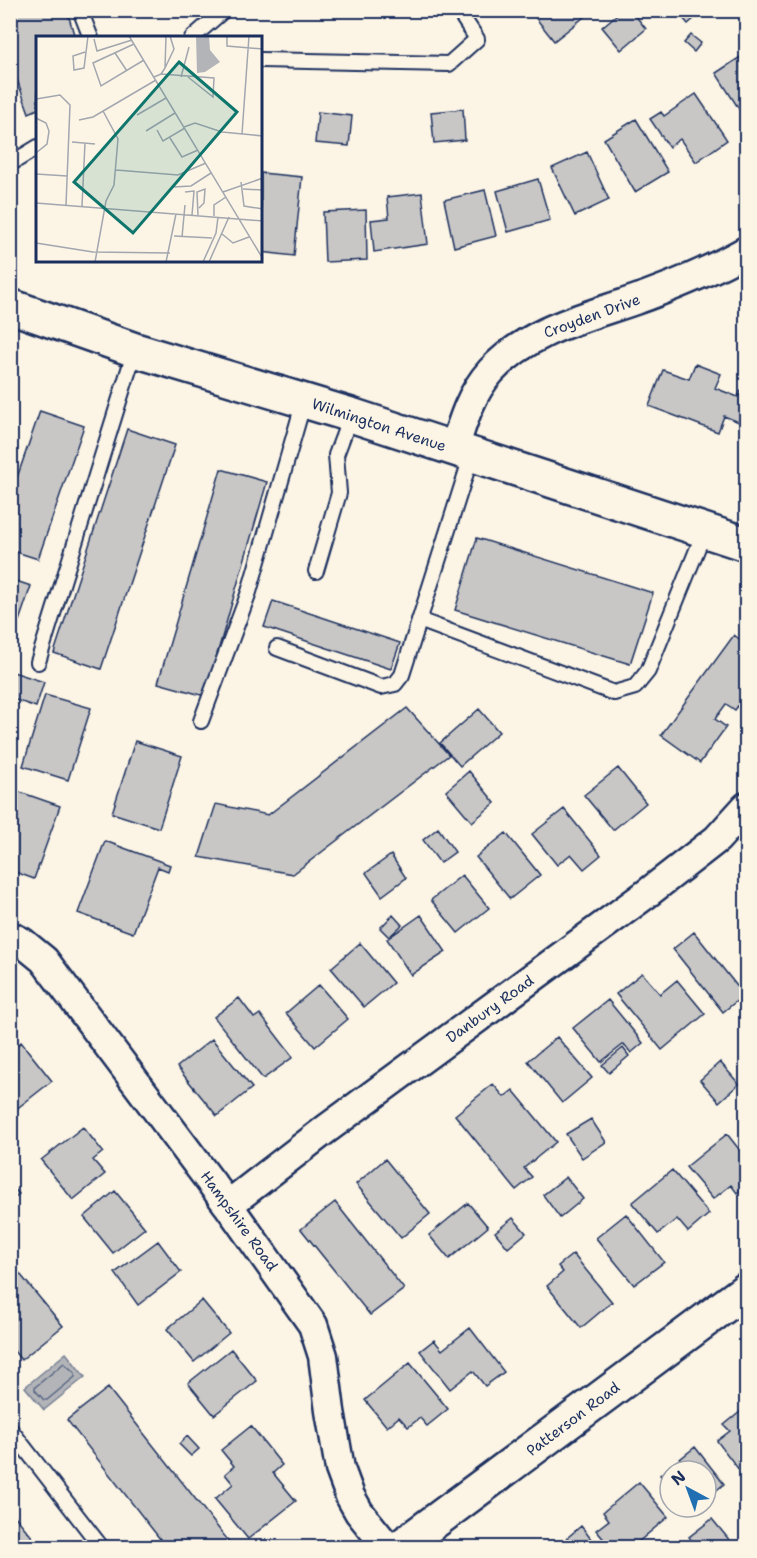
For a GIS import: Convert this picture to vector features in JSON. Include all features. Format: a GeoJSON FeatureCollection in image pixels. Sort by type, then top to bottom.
{"type":"FeatureCollection","features":[{"type":"Feature","properties":{"kind":"main road","name":"Wilmington Avenue"},"geometry":{"type":"LineString","coordinates":[[10,306],[135,350],[351,415],[747,544]]}},
{"type":"Feature","properties":{"kind":"main road","name":"Patterson Road"},"geometry":{"type":"LineString","coordinates":[[399,1548],[747,1290]]}},
{"type":"Feature","properties":{"kind":"street","name":"Croyden Drive"},"geometry":{"type":"LineString","coordinates":[[463,451],[470,399],[491,371],[517,348],[545,331],[647,296],[712,270],[747,251]]}},
{"type":"Feature","properties":{"kind":"street","name":"Danbury Road"},"geometry":{"type":"LineString","coordinates":[[228,1205],[325,1130],[654,888],[717,839],[747,807]]}},
{"type":"Feature","properties":{"kind":"street","name":"Hampshire Road"},"geometry":{"type":"LineString","coordinates":[[10,936],[22,942],[44,960],[228,1205],[313,1325],[323,1356],[340,1469],[350,1496],[388,1548]]}},
{"type":"Feature","properties":{"kind":"lane"},"geometry":{"type":"LineString","coordinates":[[80,10],[90,36]]}},
{"type":"Feature","properties":{"kind":"lane"},"geometry":{"type":"LineString","coordinates":[[194,36],[224,10]]}},
{"type":"Feature","properties":{"kind":"lane"},"geometry":{"type":"LineString","coordinates":[[262,60],[449,64],[477,39],[458,10]]}},
{"type":"Feature","properties":{"kind":"lane"},"geometry":{"type":"LineString","coordinates":[[10,165],[36,148]]}},
{"type":"Feature","properties":{"kind":"lane"},"geometry":{"type":"LineString","coordinates":[[38,662],[135,350]]}},
{"type":"Feature","properties":{"kind":"lane"},"geometry":{"type":"LineString","coordinates":[[201,721],[249,592],[304,401]]}},
{"type":"Feature","properties":{"kind":"lane"},"geometry":{"type":"LineString","coordinates":[[316,571],[339,493],[336,455],[351,415]]}},
{"type":"Feature","properties":{"kind":"lane"},"geometry":{"type":"LineString","coordinates":[[277,648],[381,687],[395,684],[402,675],[419,620],[463,451]]}},
{"type":"Feature","properties":{"kind":"lane"},"geometry":{"type":"LineString","coordinates":[[419,620],[614,693],[635,687],[648,671],[705,530]]}},
{"type":"Feature","properties":{"kind":"lane"},"geometry":{"type":"LineString","coordinates":[[10,1429],[102,1548]]}},
{"type":"Feature","properties":{"kind":"water"},"geometry":{"type":"Polygon","coordinates":[[[66,1353],[85,1377],[44,1410],[25,1387],[66,1353]]]}},
{"type":"Feature","properties":{"kind":"building"},"geometry":{"type":"Polygon","coordinates":[[[10,10],[67,10],[74,36],[36,36],[36,110],[29,113],[10,60],[10,10]]]}},
{"type":"Feature","properties":{"kind":"building"},"geometry":{"type":"Polygon","coordinates":[[[533,10],[587,10],[589,13],[554,41],[531,12],[533,10]]]}},
{"type":"Feature","properties":{"kind":"building"},"geometry":{"type":"Polygon","coordinates":[[[622,10],[631,10],[646,29],[621,50],[602,27],[622,10]]]}},
{"type":"Feature","properties":{"kind":"building"},"geometry":{"type":"Polygon","coordinates":[[[676,10],[704,10],[688,24],[676,10]]]}},
{"type":"Feature","properties":{"kind":"building"},"geometry":{"type":"Polygon","coordinates":[[[691,35],[701,43],[694,52],[684,43],[691,35]]]}},
{"type":"Feature","properties":{"kind":"building"},"geometry":{"type":"Polygon","coordinates":[[[745,54],[746,57],[746,120],[716,73],[745,54]]]}},
{"type":"Feature","properties":{"kind":"building"},"geometry":{"type":"Polygon","coordinates":[[[696,94],[727,140],[696,162],[680,139],[669,147],[650,119],[661,112],[664,116],[696,94]]]}},
{"type":"Feature","properties":{"kind":"building"},"geometry":{"type":"Polygon","coordinates":[[[463,109],[465,140],[434,143],[431,112],[463,109]]]}},
{"type":"Feature","properties":{"kind":"building"},"geometry":{"type":"Polygon","coordinates":[[[318,112],[352,116],[349,146],[315,143],[318,112]]]}},
{"type":"Feature","properties":{"kind":"building"},"geometry":{"type":"Polygon","coordinates":[[[636,119],[668,172],[635,192],[604,139],[636,119]]]}},
{"type":"Feature","properties":{"kind":"building"},"geometry":{"type":"Polygon","coordinates":[[[587,152],[609,200],[575,216],[552,168],[587,152]]]}},
{"type":"Feature","properties":{"kind":"building"},"geometry":{"type":"Polygon","coordinates":[[[262,173],[302,177],[294,256],[262,252],[262,173]]]}},
{"type":"Feature","properties":{"kind":"building"},"geometry":{"type":"Polygon","coordinates":[[[538,179],[550,220],[508,232],[497,191],[538,179]]]}},
{"type":"Feature","properties":{"kind":"building"},"geometry":{"type":"Polygon","coordinates":[[[485,190],[496,236],[454,247],[444,200],[485,190]]]}},
{"type":"Feature","properties":{"kind":"building"},"geometry":{"type":"Polygon","coordinates":[[[422,193],[428,244],[374,252],[371,220],[389,218],[387,197],[422,193]]]}},
{"type":"Feature","properties":{"kind":"building"},"geometry":{"type":"Polygon","coordinates":[[[366,210],[367,260],[325,262],[323,212],[366,210]]]}},
{"type":"Feature","properties":{"kind":"building"},"geometry":{"type":"Polygon","coordinates":[[[695,364],[721,374],[715,388],[738,397],[741,390],[746,392],[746,425],[724,416],[718,432],[649,406],[663,370],[689,379],[695,364]]]}},
{"type":"Feature","properties":{"kind":"building"},"geometry":{"type":"Polygon","coordinates":[[[40,411],[84,426],[38,559],[10,550],[10,498],[40,411]]]}},
{"type":"Feature","properties":{"kind":"building"},"geometry":{"type":"Polygon","coordinates":[[[127,429],[175,445],[101,669],[54,653],[127,429]]]}},
{"type":"Feature","properties":{"kind":"building"},"geometry":{"type":"Polygon","coordinates":[[[221,469],[267,482],[205,696],[158,683],[221,469]]]}},
{"type":"Feature","properties":{"kind":"building"},"geometry":{"type":"Polygon","coordinates":[[[477,538],[653,593],[630,664],[455,610],[477,538]]]}},
{"type":"Feature","properties":{"kind":"building"},"geometry":{"type":"Polygon","coordinates":[[[10,579],[31,586],[19,621],[10,618],[10,579]]]}},
{"type":"Feature","properties":{"kind":"building"},"geometry":{"type":"Polygon","coordinates":[[[273,601],[400,643],[391,669],[264,627],[273,601]]]}},
{"type":"Feature","properties":{"kind":"building"},"geometry":{"type":"Polygon","coordinates":[[[734,635],[746,644],[746,697],[735,710],[726,704],[715,719],[726,727],[700,763],[661,735],[734,635]]]}},
{"type":"Feature","properties":{"kind":"building"},"geometry":{"type":"Polygon","coordinates":[[[10,671],[44,682],[36,707],[10,698],[10,671]]]}},
{"type":"Feature","properties":{"kind":"building"},"geometry":{"type":"Polygon","coordinates":[[[45,695],[91,708],[68,780],[23,766],[45,695]]]}},
{"type":"Feature","properties":{"kind":"building"},"geometry":{"type":"Polygon","coordinates":[[[407,708],[449,755],[293,874],[199,857],[216,804],[268,815],[407,708]]]}},
{"type":"Feature","properties":{"kind":"building"},"geometry":{"type":"Polygon","coordinates":[[[479,709],[499,732],[460,766],[440,743],[479,709]]]}},
{"type":"Feature","properties":{"kind":"building"},"geometry":{"type":"Polygon","coordinates":[[[135,741],[182,756],[159,828],[112,813],[135,741]]]}},
{"type":"Feature","properties":{"kind":"building"},"geometry":{"type":"Polygon","coordinates":[[[618,768],[646,803],[613,830],[584,795],[618,768]]]}},
{"type":"Feature","properties":{"kind":"building"},"geometry":{"type":"Polygon","coordinates":[[[469,771],[495,803],[472,822],[446,791],[469,771]]]}},
{"type":"Feature","properties":{"kind":"building"},"geometry":{"type":"Polygon","coordinates":[[[14,790],[60,806],[34,879],[10,870],[10,801],[14,790]]]}},
{"type":"Feature","properties":{"kind":"building"},"geometry":{"type":"Polygon","coordinates":[[[564,809],[601,855],[584,869],[571,854],[557,865],[532,834],[564,809]]]}},
{"type":"Feature","properties":{"kind":"building"},"geometry":{"type":"Polygon","coordinates":[[[438,828],[455,852],[440,863],[423,840],[438,828]]]}},
{"type":"Feature","properties":{"kind":"building"},"geometry":{"type":"Polygon","coordinates":[[[506,833],[540,875],[510,899],[476,857],[506,833]]]}},
{"type":"Feature","properties":{"kind":"building"},"geometry":{"type":"Polygon","coordinates":[[[105,841],[170,865],[168,871],[158,867],[133,933],[78,913],[105,841]]]}},
{"type":"Feature","properties":{"kind":"building"},"geometry":{"type":"Polygon","coordinates":[[[391,855],[406,878],[382,896],[366,873],[391,855]]]}},
{"type":"Feature","properties":{"kind":"building"},"geometry":{"type":"Polygon","coordinates":[[[462,875],[489,908],[458,933],[431,900],[462,875]]]}},
{"type":"Feature","properties":{"kind":"building"},"geometry":{"type":"Polygon","coordinates":[[[393,915],[402,925],[389,937],[380,928],[393,915]]]}},
{"type":"Feature","properties":{"kind":"building"},"geometry":{"type":"Polygon","coordinates":[[[421,915],[446,952],[411,975],[387,939],[421,915]]]}},
{"type":"Feature","properties":{"kind":"building"},"geometry":{"type":"Polygon","coordinates":[[[694,932],[744,995],[723,1012],[673,949],[694,932]]]}},
{"type":"Feature","properties":{"kind":"building"},"geometry":{"type":"Polygon","coordinates":[[[360,943],[393,983],[364,1007],[331,968],[360,943]]]}},
{"type":"Feature","properties":{"kind":"building"},"geometry":{"type":"Polygon","coordinates":[[[642,973],[660,994],[677,980],[705,1014],[662,1050],[616,994],[642,973]]]}},
{"type":"Feature","properties":{"kind":"building"},"geometry":{"type":"Polygon","coordinates":[[[319,985],[348,1019],[315,1047],[286,1013],[319,985]]]}},
{"type":"Feature","properties":{"kind":"building"},"geometry":{"type":"Polygon","coordinates":[[[239,998],[254,1018],[260,1014],[293,1057],[263,1079],[214,1017],[239,998]]]}},
{"type":"Feature","properties":{"kind":"building"},"geometry":{"type":"Polygon","coordinates":[[[608,1000],[643,1043],[631,1053],[624,1044],[601,1062],[573,1028],[608,1000]]]}},
{"type":"Feature","properties":{"kind":"building"},"geometry":{"type":"Polygon","coordinates":[[[557,1037],[592,1078],[562,1103],[528,1061],[557,1037]]]}},
{"type":"Feature","properties":{"kind":"building"},"geometry":{"type":"Polygon","coordinates":[[[212,1039],[252,1088],[217,1116],[177,1067],[212,1039]]]}},
{"type":"Feature","properties":{"kind":"building"},"geometry":{"type":"Polygon","coordinates":[[[21,1042],[52,1081],[10,1114],[10,1051],[21,1042]]]}},
{"type":"Feature","properties":{"kind":"building"},"geometry":{"type":"Polygon","coordinates":[[[623,1048],[629,1056],[609,1073],[602,1065],[623,1048]]]}},
{"type":"Feature","properties":{"kind":"building"},"geometry":{"type":"Polygon","coordinates":[[[720,1062],[739,1084],[719,1102],[700,1080],[720,1062]]]}},
{"type":"Feature","properties":{"kind":"building"},"geometry":{"type":"Polygon","coordinates":[[[493,1084],[504,1097],[513,1090],[556,1142],[524,1168],[532,1177],[516,1190],[455,1115],[493,1084]]]}},
{"type":"Feature","properties":{"kind":"building"},"geometry":{"type":"Polygon","coordinates":[[[591,1119],[606,1142],[582,1158],[566,1134],[591,1119]]]}},
{"type":"Feature","properties":{"kind":"building"},"geometry":{"type":"Polygon","coordinates":[[[83,1127],[103,1152],[93,1160],[105,1174],[73,1200],[41,1160],[83,1127]]]}},
{"type":"Feature","properties":{"kind":"building"},"geometry":{"type":"Polygon","coordinates":[[[727,1134],[746,1158],[746,1185],[737,1193],[731,1185],[713,1199],[686,1167],[727,1134]]]}},
{"type":"Feature","properties":{"kind":"building"},"geometry":{"type":"Polygon","coordinates":[[[385,1159],[430,1214],[401,1238],[356,1184],[385,1159]]]}},
{"type":"Feature","properties":{"kind":"building"},"geometry":{"type":"Polygon","coordinates":[[[672,1170],[709,1214],[688,1232],[677,1219],[658,1234],[632,1203],[672,1170]]]}},
{"type":"Feature","properties":{"kind":"building"},"geometry":{"type":"Polygon","coordinates":[[[566,1177],[583,1199],[560,1218],[543,1195],[566,1177]]]}},
{"type":"Feature","properties":{"kind":"building"},"geometry":{"type":"Polygon","coordinates":[[[10,1184],[19,1194],[10,1201],[10,1184]]]}},
{"type":"Feature","properties":{"kind":"building"},"geometry":{"type":"Polygon","coordinates":[[[115,1191],[145,1228],[113,1253],[84,1217],[115,1191]]]}},
{"type":"Feature","properties":{"kind":"building"},"geometry":{"type":"Polygon","coordinates":[[[335,1202],[404,1289],[370,1315],[301,1229],[335,1202]]]}},
{"type":"Feature","properties":{"kind":"building"},"geometry":{"type":"Polygon","coordinates":[[[468,1203],[488,1227],[449,1259],[429,1235],[468,1203]]]}},
{"type":"Feature","properties":{"kind":"building"},"geometry":{"type":"Polygon","coordinates":[[[626,1214],[664,1262],[634,1285],[596,1238],[626,1214]]]}},
{"type":"Feature","properties":{"kind":"building"},"geometry":{"type":"Polygon","coordinates":[[[513,1218],[526,1233],[508,1248],[495,1232],[513,1218]]]}},
{"type":"Feature","properties":{"kind":"building"},"geometry":{"type":"Polygon","coordinates":[[[158,1241],[181,1272],[138,1305],[115,1273],[158,1241]]]}},
{"type":"Feature","properties":{"kind":"building"},"geometry":{"type":"Polygon","coordinates":[[[573,1254],[612,1302],[581,1328],[547,1286],[563,1272],[558,1266],[573,1254]]]}},
{"type":"Feature","properties":{"kind":"building"},"geometry":{"type":"Polygon","coordinates":[[[10,1262],[63,1326],[21,1360],[10,1346],[10,1262]]]}},
{"type":"Feature","properties":{"kind":"building"},"geometry":{"type":"Polygon","coordinates":[[[202,1300],[229,1333],[194,1362],[167,1329],[202,1300]]]}},
{"type":"Feature","properties":{"kind":"building"},"geometry":{"type":"Polygon","coordinates":[[[470,1328],[504,1372],[485,1386],[473,1371],[450,1389],[420,1351],[434,1340],[442,1350],[470,1328]]]}},
{"type":"Feature","properties":{"kind":"building"},"geometry":{"type":"Polygon","coordinates":[[[231,1349],[257,1381],[214,1415],[188,1383],[231,1349]]]}},
{"type":"Feature","properties":{"kind":"building"},"geometry":{"type":"Polygon","coordinates":[[[410,1363],[448,1409],[427,1426],[420,1418],[408,1427],[399,1417],[387,1427],[365,1400],[410,1363]]]}},
{"type":"Feature","properties":{"kind":"building"},"geometry":{"type":"Polygon","coordinates":[[[108,1388],[234,1548],[167,1548],[67,1420],[108,1388]]]}},
{"type":"Feature","properties":{"kind":"building"},"geometry":{"type":"Polygon","coordinates":[[[746,1407],[746,1464],[739,1470],[717,1441],[730,1431],[724,1425],[746,1407]]]}},
{"type":"Feature","properties":{"kind":"building"},"geometry":{"type":"Polygon","coordinates":[[[251,1426],[282,1465],[273,1473],[296,1501],[248,1539],[215,1499],[233,1484],[225,1474],[234,1466],[221,1450],[251,1426]]]}},
{"type":"Feature","properties":{"kind":"building"},"geometry":{"type":"Polygon","coordinates":[[[187,1436],[199,1449],[191,1456],[179,1444],[187,1436]]]}},
{"type":"Feature","properties":{"kind":"building"},"geometry":{"type":"Polygon","coordinates":[[[695,1447],[704,1459],[680,1459],[695,1447]]]}},
{"type":"Feature","properties":{"kind":"building"},"geometry":{"type":"Polygon","coordinates":[[[718,1476],[724,1484],[718,1489],[718,1476]]]}},
{"type":"Feature","properties":{"kind":"building"},"geometry":{"type":"Polygon","coordinates":[[[639,1482],[658,1505],[658,1519],[666,1519],[631,1548],[611,1548],[596,1530],[609,1520],[603,1512],[639,1482]]]}},
{"type":"Feature","properties":{"kind":"building"},"geometry":{"type":"Polygon","coordinates":[[[10,1510],[41,1548],[10,1548],[10,1510]]]}},
{"type":"Feature","properties":{"kind":"building"},"geometry":{"type":"Polygon","coordinates":[[[712,1519],[731,1542],[725,1548],[697,1548],[689,1537],[712,1519]]]}},
{"type":"Feature","properties":{"kind":"building"},"geometry":{"type":"Polygon","coordinates":[[[581,1526],[598,1548],[555,1548],[581,1526]]]}}]}
